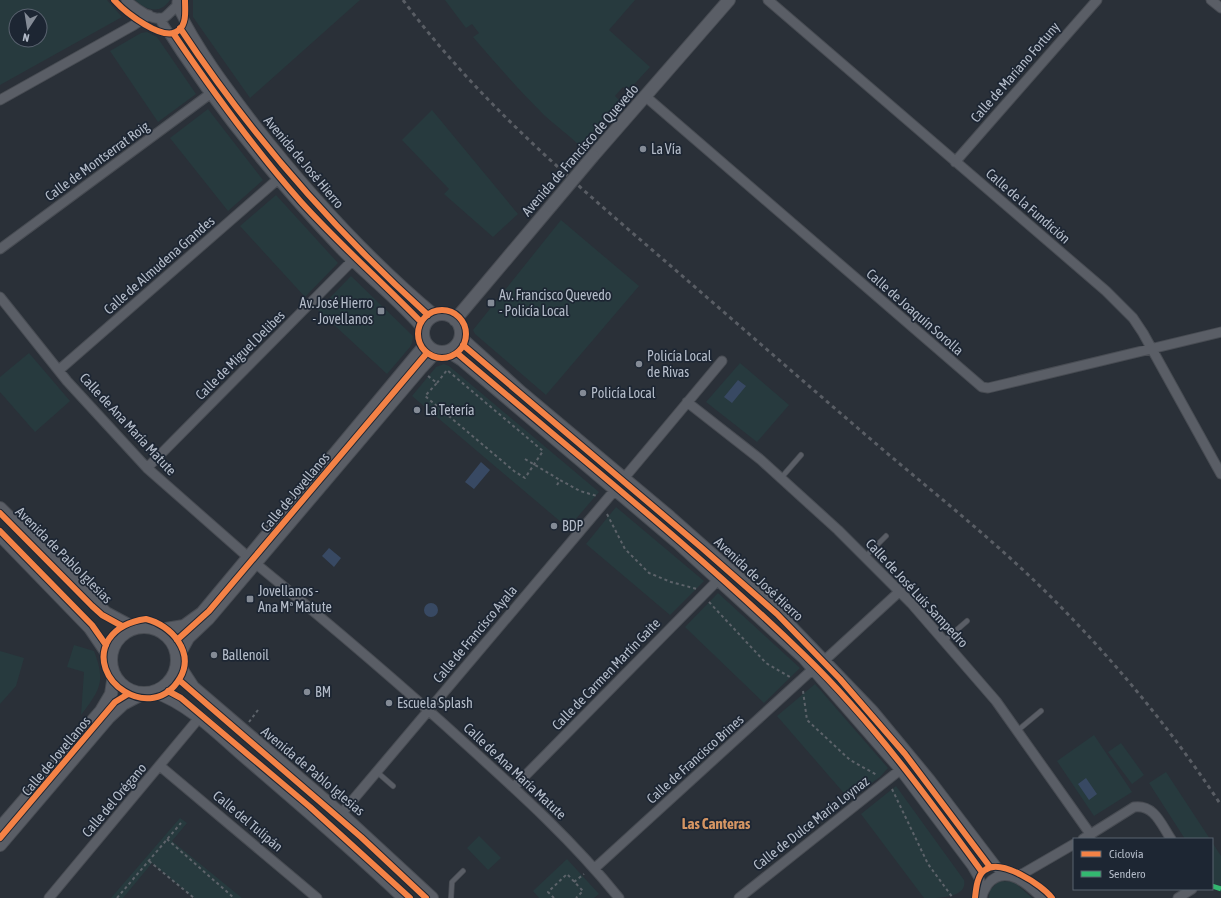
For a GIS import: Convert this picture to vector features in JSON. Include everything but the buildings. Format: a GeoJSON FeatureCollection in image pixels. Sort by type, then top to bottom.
{"type":"FeatureCollection","features":[{"type":"Feature","properties":{"kind":"street"},"geometry":{"type":"LineString","coordinates":[[126,0],[141,12],[159,18],[165,17],[177,3]]}},
{"type":"Feature","properties":{"kind":"street","name":"Avenida de Francisco de Quevedo"},"geometry":{"type":"LineString","coordinates":[[455,320],[593,156],[729,0]]}},
{"type":"Feature","properties":{"kind":"street","name":"Calle de la Fundición"},"geometry":{"type":"LineString","coordinates":[[768,0],[1106,291],[1133,318],[1152,348],[1221,474]]}},
{"type":"Feature","properties":{"kind":"street","name":"Calle de Mariano Fortuny"},"geometry":{"type":"LineString","coordinates":[[955,162],[1097,0]]}},
{"type":"Feature","properties":{"kind":"street"},"geometry":{"type":"LineString","coordinates":[[1211,0],[1221,8]]}},
{"type":"Feature","properties":{"kind":"street","name":"Avenida de José Hierro"},"geometry":{"type":"LineString","coordinates":[[177,3],[190,33],[224,83],[284,160],[361,245],[436,316]]}},
{"type":"Feature","properties":{"kind":"street"},"geometry":{"type":"LineString","coordinates":[[0,100],[134,25],[149,15]]}},
{"type":"Feature","properties":{"kind":"street"},"geometry":{"type":"LineString","coordinates":[[159,18],[210,94],[277,180],[352,261],[423,330],[426,344],[435,351],[444,352],[455,347],[461,336],[459,325],[455,320],[447,315],[436,316],[428,321],[423,330]]}},
{"type":"Feature","properties":{"kind":"street","name":"Calle de Montserrat Roig"},"geometry":{"type":"LineString","coordinates":[[0,250],[210,94]]}},
{"type":"Feature","properties":{"kind":"street","name":"Calle de Joaquín Sorolla"},"geometry":{"type":"LineString","coordinates":[[645,96],[982,387],[988,388],[1221,332]]}},
{"type":"Feature","properties":{"kind":"street","name":"Calle de Almudena Grandes"},"geometry":{"type":"LineString","coordinates":[[59,370],[277,180]]}},
{"type":"Feature","properties":{"kind":"street","name":"Calle de Miguel Delibes"},"geometry":{"type":"LineString","coordinates":[[147,468],[352,261]]}},
{"type":"Feature","properties":{"kind":"street","name":"Calle de Ana María Matute"},"geometry":{"type":"LineString","coordinates":[[0,297],[59,370],[147,468],[251,560],[429,710],[514,787],[595,868],[619,898]]}},
{"type":"Feature","properties":{"kind":"street","name":"Avenida de José Hierro"},"geometry":{"type":"LineString","coordinates":[[461,336],[523,392],[730,567],[776,609],[826,659],[873,710],[910,755],[1002,875]]}},
{"type":"Feature","properties":{"kind":"street","name":"Calle de Jovellanos"},"geometry":{"type":"LineString","coordinates":[[178,660],[188,638],[208,619],[251,560],[426,344]]}},
{"type":"Feature","properties":{"kind":"street","name":"Avenida de José Hierro"},"geometry":{"type":"LineString","coordinates":[[444,352],[461,361],[718,580],[813,669],[900,770],[972,866],[980,878],[981,895]]}},
{"type":"Feature","properties":{"kind":"street","name":"Calle de Jovellanos"},"geometry":{"type":"LineString","coordinates":[[160,630],[184,626],[202,613],[251,560],[430,358],[444,352]]}},
{"type":"Feature","properties":{"kind":"street"},"geometry":{"type":"LineString","coordinates":[[625,477],[722,361]]}},
{"type":"Feature","properties":{"kind":"street","name":"Calle de José Luis Sampedro"},"geometry":{"type":"LineString","coordinates":[[687,402],[761,460],[900,591],[996,701],[1087,837]]}},
{"type":"Feature","properties":{"kind":"street","name":"Calle de Francisco Ayala"},"geometry":{"type":"LineString","coordinates":[[341,814],[614,491]]}},
{"type":"Feature","properties":{"kind":"street","name":"Avenida de Pablo Iglesias"},"geometry":{"type":"LineString","coordinates":[[0,508],[106,613],[134,628]]}},
{"type":"Feature","properties":{"kind":"street"},"geometry":{"type":"LineString","coordinates":[[0,535],[90,628],[111,658]]}},
{"type":"Feature","properties":{"kind":"street","name":"Calle de Carmen Martín Gaite"},"geometry":{"type":"LineString","coordinates":[[514,787],[718,580]]}},
{"type":"Feature","properties":{"kind":"street"},"geometry":{"type":"LineString","coordinates":[[826,659],[900,591]]}},
{"type":"Feature","properties":{"kind":"street"},"geometry":{"type":"LineString","coordinates":[[143,626],[160,630],[173,643],[178,660],[172,679],[154,692],[142,694],[128,689],[114,675],[111,658],[112,651],[117,640],[126,631],[134,628],[143,626]]}},
{"type":"Feature","properties":{"kind":"street","name":"Avenida de Pablo Iglesias"},"geometry":{"type":"LineString","coordinates":[[178,660],[185,676],[198,692],[341,814],[432,898]]}},
{"type":"Feature","properties":{"kind":"street","name":"Calle de Francisco Brines"},"geometry":{"type":"LineString","coordinates":[[595,868],[813,669]]}},
{"type":"Feature","properties":{"kind":"street","name":"Calle de Jovellanos"},"geometry":{"type":"LineString","coordinates":[[0,828],[101,711],[111,694],[114,675]]}},
{"type":"Feature","properties":{"kind":"street"},"geometry":{"type":"LineString","coordinates":[[154,692],[179,703],[199,718],[340,839],[404,898]]}},
{"type":"Feature","properties":{"kind":"street","name":"Calle de Jovellanos"},"geometry":{"type":"LineString","coordinates":[[0,845],[109,717],[123,704],[142,694]]}},
{"type":"Feature","properties":{"kind":"street","name":"Calle del Orégano"},"geometry":{"type":"LineString","coordinates":[[53,897],[199,718]]}},
{"type":"Feature","properties":{"kind":"street","name":"Calle del Tulipán"},"geometry":{"type":"LineString","coordinates":[[160,766],[317,898]]}},
{"type":"Feature","properties":{"kind":"street","name":"Calle de Dulce María Loynaz"},"geometry":{"type":"LineString","coordinates":[[739,898],[900,770]]}},
{"type":"Feature","properties":{"kind":"street"},"geometry":{"type":"LineString","coordinates":[[1087,837],[1134,807],[1142,806],[1149,808],[1153,812],[1170,838]]}},
{"type":"Feature","properties":{"kind":"street"},"geometry":{"type":"LineString","coordinates":[[1014,877],[1024,873],[1073,845]]}},
{"type":"Feature","properties":{"kind":"street"},"geometry":{"type":"LineString","coordinates":[[981,895],[991,880],[1002,875],[1014,877],[1028,884],[1042,898]]}},
{"type":"Feature","properties":{"kind":"street"},"geometry":{"type":"LineString","coordinates":[[1178,898],[1190,890]]}},
{"type":"Feature","properties":{"kind":"lane"},"geometry":{"type":"LineString","coordinates":[[781,478],[801,455]]}},
{"type":"Feature","properties":{"kind":"lane"},"geometry":{"type":"LineString","coordinates":[[865,557],[886,536]]}},
{"type":"Feature","properties":{"kind":"lane"},"geometry":{"type":"LineString","coordinates":[[944,641],[967,621]]}},
{"type":"Feature","properties":{"kind":"lane"},"geometry":{"type":"LineString","coordinates":[[1017,731],[1042,711]]}},
{"type":"Feature","properties":{"kind":"lane"},"geometry":{"type":"LineString","coordinates":[[377,772],[393,786]]}},
{"type":"Feature","properties":{"kind":"lane"},"geometry":{"type":"LineString","coordinates":[[451,898],[452,882],[463,871]]}},
{"type":"Feature","properties":{"kind":"path"},"geometry":{"type":"LineString","coordinates":[[447,370],[543,451],[535,465],[525,478],[514,471],[425,396],[447,370]]}},
{"type":"Feature","properties":{"kind":"path"},"geometry":{"type":"LineString","coordinates":[[427,375],[437,383]]}},
{"type":"Feature","properties":{"kind":"path"},"geometry":{"type":"LineString","coordinates":[[524,459],[580,491],[597,497],[599,494]]}},
{"type":"Feature","properties":{"kind":"path"},"geometry":{"type":"LineString","coordinates":[[557,485],[560,480]]}},
{"type":"Feature","properties":{"kind":"path"},"geometry":{"type":"LineString","coordinates":[[609,516],[625,549],[649,573],[671,582],[696,589]]}},
{"type":"Feature","properties":{"kind":"path"},"geometry":{"type":"LineString","coordinates":[[708,601],[766,663],[793,678]]}},
{"type":"Feature","properties":{"kind":"path"},"geometry":{"type":"LineString","coordinates":[[803,690],[807,720],[850,760],[880,777]]}},
{"type":"Feature","properties":{"kind":"path"},"geometry":{"type":"LineString","coordinates":[[249,722],[258,710]]}},
{"type":"Feature","properties":{"kind":"path"},"geometry":{"type":"LineString","coordinates":[[890,786],[928,864],[953,898]]}},
{"type":"Feature","properties":{"kind":"path"},"geometry":{"type":"LineString","coordinates":[[117,898],[181,823]]}},
{"type":"Feature","properties":{"kind":"path"},"geometry":{"type":"LineString","coordinates":[[167,839],[234,898]]}},
{"type":"Feature","properties":{"kind":"path"},"geometry":{"type":"LineString","coordinates":[[149,861],[194,898]]}},
{"type":"Feature","properties":{"kind":"path"},"geometry":{"type":"LineString","coordinates":[[554,898],[548,892],[567,874],[583,892],[576,898]]}},
{"type":"Feature","properties":{"kind":"path"},"geometry":{"type":"LineString","coordinates":[[574,882],[584,874]]}},
{"type":"Feature","properties":{"kind":"green space"},"geometry":{"type":"Polygon","coordinates":[[[0,0],[107,0],[122,17],[0,85],[0,0]]]}},
{"type":"Feature","properties":{"kind":"green space"},"geometry":{"type":"Polygon","coordinates":[[[135,0],[170,0],[162,8],[153,9],[144,6],[135,0]]]}},
{"type":"Feature","properties":{"kind":"green space"},"geometry":{"type":"Polygon","coordinates":[[[193,0],[360,0],[250,98],[193,17],[193,0]]]}},
{"type":"Feature","properties":{"kind":"green space"},"geometry":{"type":"Polygon","coordinates":[[[445,0],[635,0],[609,30],[650,67],[628,91],[623,87],[615,96],[620,101],[581,147],[544,115],[499,67],[473,37],[479,33],[472,24],[466,28],[445,0]]]}},
{"type":"Feature","properties":{"kind":"green space"},"geometry":{"type":"Polygon","coordinates":[[[147,32],[157,37],[196,94],[158,122],[110,51],[141,33],[147,32]]]}},
{"type":"Feature","properties":{"kind":"green space"},"geometry":{"type":"Polygon","coordinates":[[[208,109],[263,180],[228,211],[170,138],[208,109]]]}},
{"type":"Feature","properties":{"kind":"green space"},"geometry":{"type":"Polygon","coordinates":[[[432,110],[518,214],[493,237],[444,194],[449,189],[402,140],[432,110]]]}},
{"type":"Feature","properties":{"kind":"green space"},"geometry":{"type":"Polygon","coordinates":[[[276,195],[338,263],[305,297],[240,226],[276,195]]]}},
{"type":"Feature","properties":{"kind":"green space"},"geometry":{"type":"Polygon","coordinates":[[[561,220],[639,286],[546,395],[475,334],[473,330],[561,220]]]}},
{"type":"Feature","properties":{"kind":"green space"},"geometry":{"type":"Polygon","coordinates":[[[351,276],[413,336],[410,347],[387,374],[318,310],[351,276]]]}},
{"type":"Feature","properties":{"kind":"green space"},"geometry":{"type":"Polygon","coordinates":[[[29,353],[70,401],[35,432],[0,392],[0,377],[29,353]]]}},
{"type":"Feature","properties":{"kind":"green space"},"geometry":{"type":"Polygon","coordinates":[[[740,363],[789,405],[757,442],[706,402],[740,363]]]}},
{"type":"Feature","properties":{"kind":"green space"},"geometry":{"type":"Polygon","coordinates":[[[444,364],[449,366],[599,492],[568,528],[412,396],[436,367],[444,364]]]}},
{"type":"Feature","properties":{"kind":"green space"},"geometry":{"type":"Polygon","coordinates":[[[616,507],[704,581],[670,615],[586,544],[616,507]]]}},
{"type":"Feature","properties":{"kind":"green space"},"geometry":{"type":"Polygon","coordinates":[[[718,593],[800,668],[764,703],[685,627],[718,593]]]}},
{"type":"Feature","properties":{"kind":"green space"},"geometry":{"type":"Polygon","coordinates":[[[74,645],[94,651],[100,671],[97,692],[81,715],[84,672],[67,667],[74,645]]]}},
{"type":"Feature","properties":{"kind":"green space"},"geometry":{"type":"Polygon","coordinates":[[[0,651],[24,658],[16,686],[0,704],[0,651]]]}},
{"type":"Feature","properties":{"kind":"green space"},"geometry":{"type":"Polygon","coordinates":[[[815,684],[888,768],[880,777],[849,799],[777,716],[815,684]]]}},
{"type":"Feature","properties":{"kind":"green space"},"geometry":{"type":"Polygon","coordinates":[[[1094,735],[1132,792],[1094,816],[1057,761],[1094,735]]]}},
{"type":"Feature","properties":{"kind":"green space"},"geometry":{"type":"Polygon","coordinates":[[[1121,743],[1144,775],[1132,784],[1108,752],[1121,743]]]}},
{"type":"Feature","properties":{"kind":"green space"},"geometry":{"type":"Polygon","coordinates":[[[1166,772],[1209,838],[1184,838],[1149,783],[1166,772]]]}},
{"type":"Feature","properties":{"kind":"green space"},"geometry":{"type":"Polygon","coordinates":[[[896,786],[964,880],[964,886],[957,894],[937,898],[924,898],[861,814],[896,786]]]}},
{"type":"Feature","properties":{"kind":"green space"},"geometry":{"type":"Polygon","coordinates":[[[180,818],[187,823],[172,841],[242,898],[194,898],[152,863],[123,898],[111,898],[180,818]]]}},
{"type":"Feature","properties":{"kind":"green space"},"geometry":{"type":"Polygon","coordinates":[[[479,836],[501,858],[488,870],[467,848],[479,836]]]}},
{"type":"Feature","properties":{"kind":"green space"},"geometry":{"type":"Polygon","coordinates":[[[1213,844],[1221,856],[1221,893],[1213,882],[1213,844]]]}},
{"type":"Feature","properties":{"kind":"green space"},"geometry":{"type":"Polygon","coordinates":[[[567,859],[599,894],[594,898],[539,898],[533,891],[567,859]]]}},
{"type":"Feature","properties":{"kind":"green space"},"geometry":{"type":"Polygon","coordinates":[[[999,881],[1014,882],[1032,898],[989,898],[990,890],[999,881]]]}},
{"type":"Feature","properties":{"kind":"water"},"geometry":{"type":"Polygon","coordinates":[[[738,380],[746,386],[732,403],[724,397],[738,380]]]}},
{"type":"Feature","properties":{"kind":"water"},"geometry":{"type":"Polygon","coordinates":[[[481,462],[490,470],[474,489],[465,482],[481,462]]]}},
{"type":"Feature","properties":{"kind":"water"},"geometry":{"type":"Polygon","coordinates":[[[329,548],[341,558],[334,567],[322,556],[329,548]]]}},
{"type":"Feature","properties":{"kind":"water"},"geometry":{"type":"Polygon","coordinates":[[[428,603],[434,603],[438,607],[438,613],[434,617],[428,617],[424,613],[424,607],[428,603]]]}},
{"type":"Feature","properties":{"kind":"water"},"geometry":{"type":"Polygon","coordinates":[[[1086,778],[1097,794],[1089,800],[1078,784],[1086,778]]]}},
{"type":"Feature","properties":{"kind":"railway"},"geometry":{"type":"LineString","coordinates":[[403,0],[462,72],[526,138],[630,231],[832,406],[974,526],[1037,583],[1102,650],[1144,700],[1184,751],[1221,805]]}},
{"type":"Feature","properties":{"kind":"marked path"},"geometry":{"type":"LineString","coordinates":[[1213,886],[1221,889]]}},
{"type":"Feature","properties":{"kind":"cycle path"},"geometry":{"type":"LineString","coordinates":[[114,0],[135,18],[154,30],[164,33],[172,33],[182,27],[185,16],[185,0]]}},
{"type":"Feature","properties":{"kind":"cycle path"},"geometry":{"type":"LineString","coordinates":[[180,28],[235,106],[295,179],[359,249],[428,315]]}},
{"type":"Feature","properties":{"kind":"cycle path"},"geometry":{"type":"LineString","coordinates":[[173,33],[234,120],[301,202],[330,233],[421,322]]}},
{"type":"Feature","properties":{"kind":"cycle path"},"geometry":{"type":"LineString","coordinates":[[442,310],[451,312],[459,317],[464,325],[466,334],[464,343],[459,351],[451,356],[442,358],[433,356],[425,351],[420,343],[418,334],[420,325],[425,317],[433,312],[442,310]]}},
{"type":"Feature","properties":{"kind":"cycle path"},"geometry":{"type":"LineString","coordinates":[[463,345],[702,548],[777,614],[840,679],[905,754],[990,867]]}},
{"type":"Feature","properties":{"kind":"cycle path"},"geometry":{"type":"LineString","coordinates":[[177,640],[209,611],[427,353]]}},
{"type":"Feature","properties":{"kind":"cycle path"},"geometry":{"type":"LineString","coordinates":[[457,353],[677,539],[805,656],[853,706],[876,733],[920,788],[982,872]]}},
{"type":"Feature","properties":{"kind":"cycle path"},"geometry":{"type":"LineString","coordinates":[[0,513],[92,606],[102,615],[122,626]]}},
{"type":"Feature","properties":{"kind":"cycle path"},"geometry":{"type":"LineString","coordinates":[[0,531],[92,625],[106,645]]}},
{"type":"Feature","properties":{"kind":"cycle path"},"geometry":{"type":"LineString","coordinates":[[146,619],[155,622],[172,633],[178,641],[185,659],[184,668],[180,678],[168,692],[154,698],[139,697],[125,692],[113,682],[106,669],[104,654],[109,639],[116,631],[130,623],[146,619]]}},
{"type":"Feature","properties":{"kind":"cycle path"},"geometry":{"type":"LineString","coordinates":[[179,680],[361,837],[426,898]]}},
{"type":"Feature","properties":{"kind":"cycle path"},"geometry":{"type":"LineString","coordinates":[[168,691],[181,698],[310,807],[410,898]]}},
{"type":"Feature","properties":{"kind":"cycle path"},"geometry":{"type":"LineString","coordinates":[[0,838],[115,702],[128,694]]}},
{"type":"Feature","properties":{"kind":"cycle path"},"geometry":{"type":"LineString","coordinates":[[975,898],[977,882],[980,875],[982,872],[992,867],[1001,867],[1011,870],[1031,880],[1040,886],[1052,898]]}},
{"type":"Feature","properties":{"kind":"place","name":"La Vía"},"geometry":{"type":"Point","coordinates":[643,149]}},
{"type":"Feature","properties":{"kind":"place","name":"Av. Francisco Quevedo - Policía Local"},"geometry":{"type":"Point","coordinates":[491,303]}},
{"type":"Feature","properties":{"kind":"place","name":"Av. José Hierro - Jovellanos"},"geometry":{"type":"Point","coordinates":[381,311]}},
{"type":"Feature","properties":{"kind":"place","name":"Policía Local de Rivas"},"geometry":{"type":"Point","coordinates":[639,364]}},
{"type":"Feature","properties":{"kind":"place","name":"Policía Local"},"geometry":{"type":"Point","coordinates":[583,393]}},
{"type":"Feature","properties":{"kind":"place","name":"La Tetería"},"geometry":{"type":"Point","coordinates":[417,410]}},
{"type":"Feature","properties":{"kind":"place","name":"BDP"},"geometry":{"type":"Point","coordinates":[554,526]}},
{"type":"Feature","properties":{"kind":"place","name":"Jovellanos - Ana Mª Matute"},"geometry":{"type":"Point","coordinates":[250,599]}},
{"type":"Feature","properties":{"kind":"place","name":"Ballenoil"},"geometry":{"type":"Point","coordinates":[214,655]}},
{"type":"Feature","properties":{"kind":"place","name":"BM"},"geometry":{"type":"Point","coordinates":[307,692]}},
{"type":"Feature","properties":{"kind":"place","name":"Escuela Splash"},"geometry":{"type":"Point","coordinates":[389,703]}},
{"type":"Feature","properties":{"kind":"district","name":"Las Canteras"},"geometry":{"type":"Point","coordinates":[716,823]}}]}
